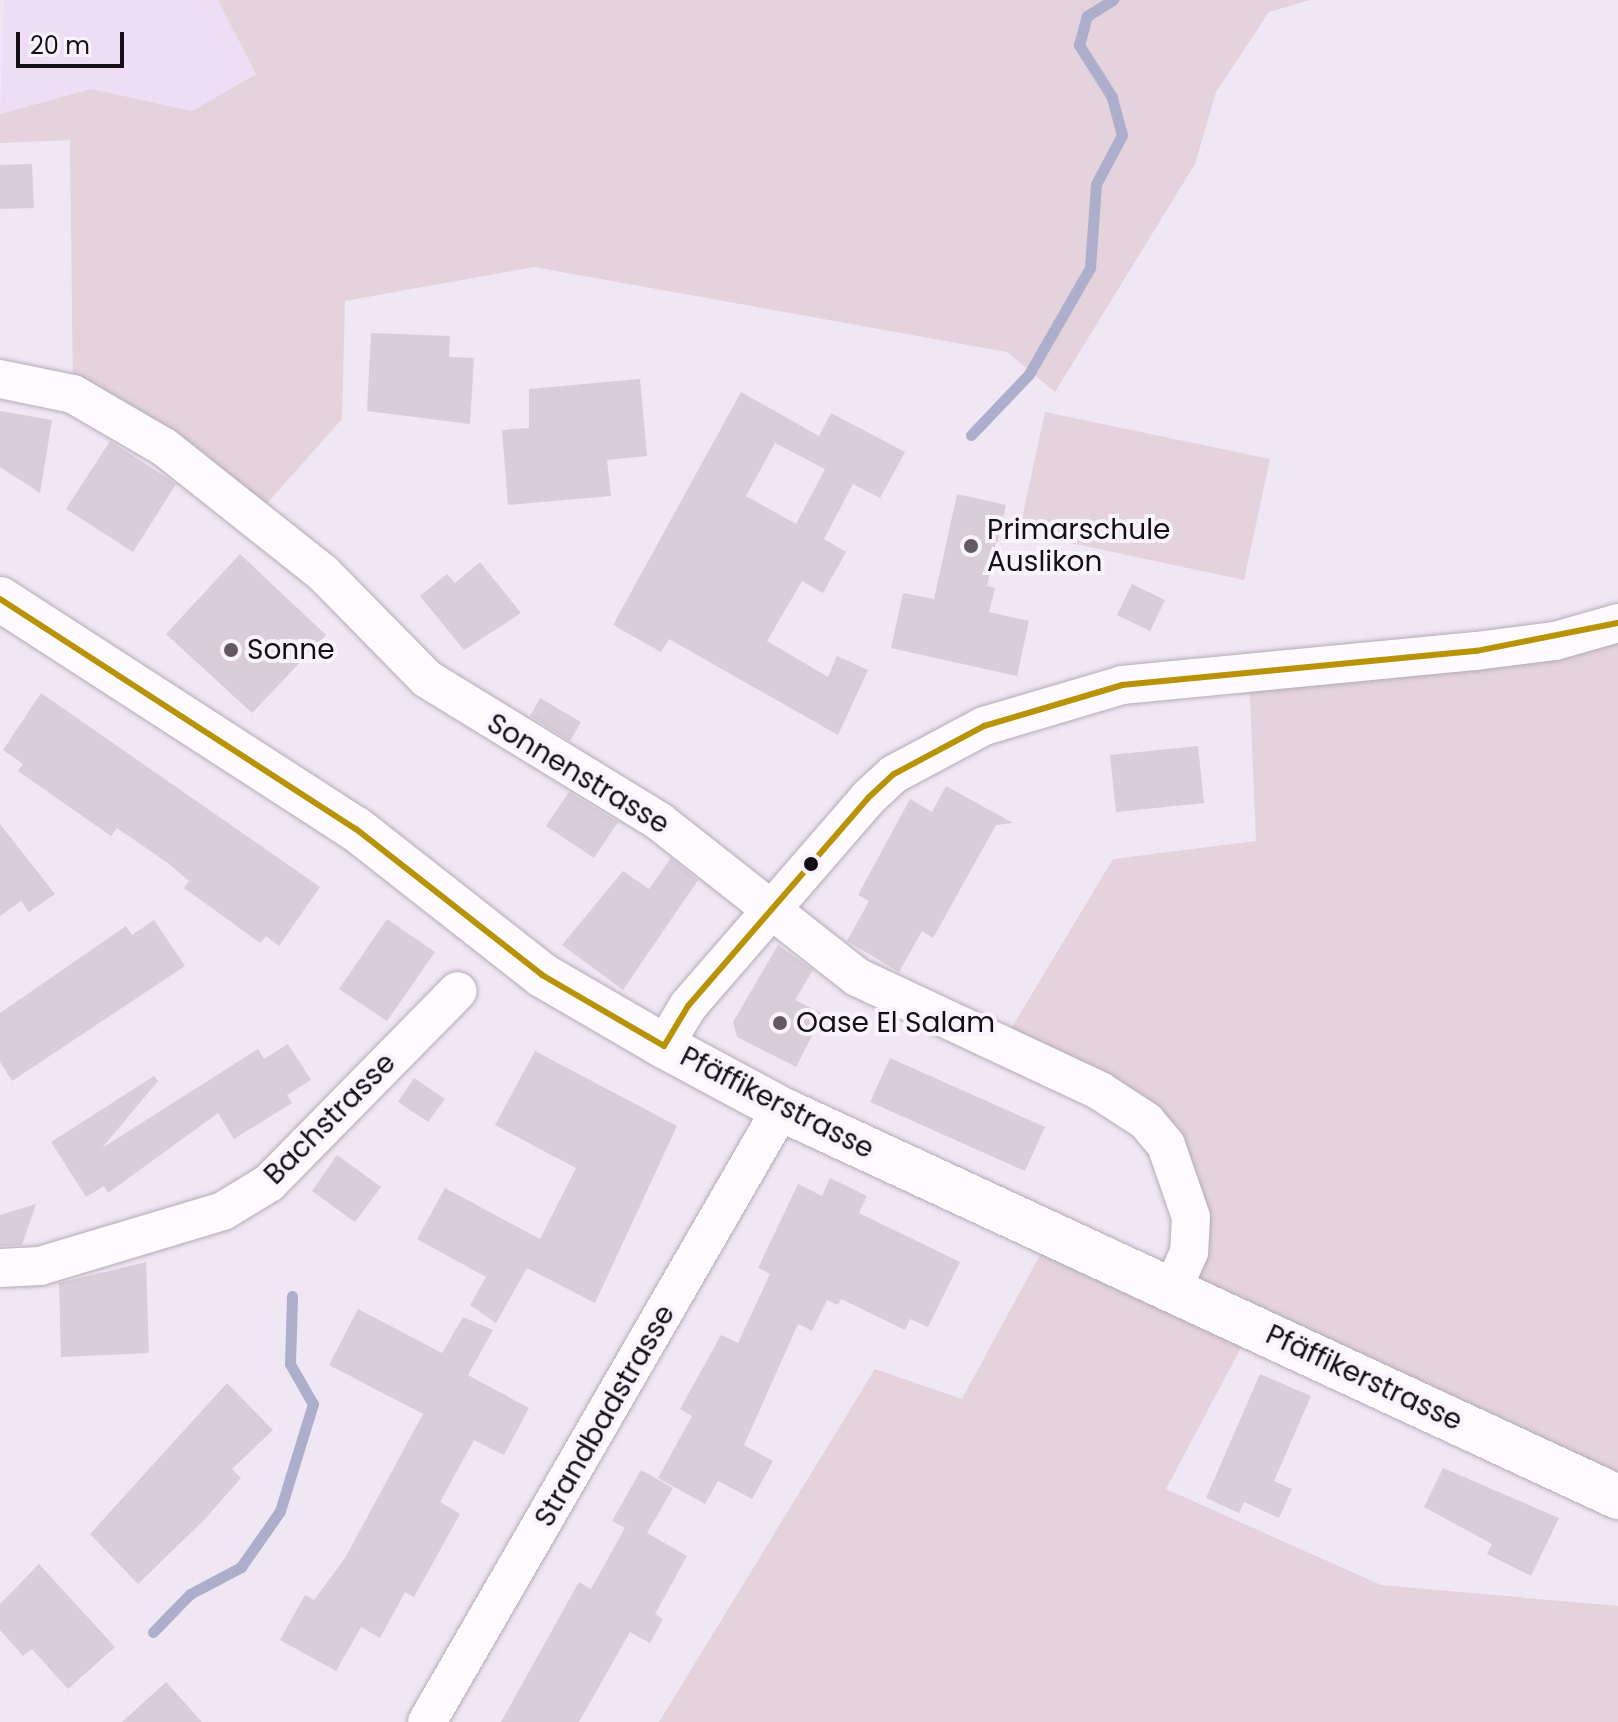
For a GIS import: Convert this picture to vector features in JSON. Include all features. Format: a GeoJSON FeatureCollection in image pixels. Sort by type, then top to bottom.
{"type":"FeatureCollection","features":[{"type":"Feature","properties":{"kind":"main road","name":"Pfäffikerstrasse"},"geometry":{"type":"LineString","coordinates":[[0,599],[356,829],[542,975],[664,1046],[781,1109],[1618,1497]]}},
{"type":"Feature","properties":{"kind":"street","name":"Sonnenstrasse"},"geometry":{"type":"LineString","coordinates":[[0,379],[73,394],[126,421],[323,573],[427,679],[641,809],[857,977],[1100,1091],[1146,1121],[1166,1145],[1191,1217],[1189,1252],[1172,1291]]}},
{"type":"Feature","properties":{"kind":"street"},"geometry":{"type":"LineString","coordinates":[[664,1046],[688,1006],[894,774],[984,726],[1061,697],[1555,641],[1618,623]]}},
{"type":"Feature","properties":{"kind":"street","name":"Bachstrasse"},"geometry":{"type":"LineString","coordinates":[[0,1268],[40,1266],[223,1211],[269,1183],[458,991]]}},
{"type":"Feature","properties":{"kind":"street","name":"Strandbadstrasse"},"geometry":{"type":"LineString","coordinates":[[427,1722],[781,1109]]}},
{"type":"Feature","properties":{"kind":"shaded area"},"geometry":{"type":"Polygon","coordinates":[[[4,0],[218,0],[256,73],[192,111],[91,89],[0,114],[4,0]]]}},
{"type":"Feature","properties":{"kind":"shaded area"},"geometry":{"type":"Polygon","coordinates":[[[218,0],[1310,0],[1269,12],[1216,92],[1195,164],[1055,392],[1007,352],[534,267],[345,301],[342,419],[254,518],[73,394],[70,140],[0,143],[0,114],[91,89],[192,111],[256,74],[218,0]]]}},
{"type":"Feature","properties":{"kind":"shaded area"},"geometry":{"type":"Polygon","coordinates":[[[1045,412],[1270,459],[1244,580],[1019,532],[1045,412]]]}},
{"type":"Feature","properties":{"kind":"shaded area"},"geometry":{"type":"Polygon","coordinates":[[[1618,623],[1618,1497],[1252,1327],[1166,1489],[1381,1585],[1618,1606],[1618,1722],[659,1722],[875,1369],[962,1399],[1041,1253],[1172,1290],[1189,1252],[1166,1145],[1000,1047],[1113,859],[1256,841],[1249,672],[1618,623]]]}},
{"type":"Feature","properties":{"kind":"building"},"geometry":{"type":"Polygon","coordinates":[[[32,164],[34,208],[0,209],[0,165],[32,164]]]}},
{"type":"Feature","properties":{"kind":"building"},"geometry":{"type":"Polygon","coordinates":[[[371,333],[450,336],[449,357],[474,358],[470,424],[367,411],[371,333]]]}},
{"type":"Feature","properties":{"kind":"building"},"geometry":{"type":"Polygon","coordinates":[[[640,379],[647,456],[607,460],[611,496],[508,505],[502,430],[529,428],[529,389],[640,379]]]}},
{"type":"Feature","properties":{"kind":"building"},"geometry":{"type":"Polygon","coordinates":[[[741,392],[819,436],[831,413],[905,452],[880,498],[853,484],[824,539],[846,552],[823,593],[802,581],[767,641],[828,677],[837,656],[868,670],[838,735],[669,639],[661,652],[613,625],[741,392]],[[775,443],[746,496],[796,524],[825,469],[775,443]]]}},
{"type":"Feature","properties":{"kind":"building"},"geometry":{"type":"Polygon","coordinates":[[[0,411],[52,420],[40,493],[0,467],[0,411]]]}},
{"type":"Feature","properties":{"kind":"building"},"geometry":{"type":"Polygon","coordinates":[[[110,441],[176,484],[133,552],[66,509],[110,441]]]}},
{"type":"Feature","properties":{"kind":"building","name":"Primarschule Auslikon"},"geometry":{"type":"Polygon","coordinates":[[[957,494],[1006,505],[987,586],[995,588],[989,612],[1029,621],[1017,676],[891,648],[903,593],[934,599],[957,494]]]}},
{"type":"Feature","properties":{"kind":"building"},"geometry":{"type":"Polygon","coordinates":[[[240,554],[326,635],[252,713],[166,634],[240,554]]]}},
{"type":"Feature","properties":{"kind":"building"},"geometry":{"type":"Polygon","coordinates":[[[480,562],[521,613],[464,650],[420,596],[447,574],[455,583],[480,562]]]}},
{"type":"Feature","properties":{"kind":"building"},"geometry":{"type":"Polygon","coordinates":[[[1132,584],[1165,600],[1150,631],[1117,615],[1132,584]]]}},
{"type":"Feature","properties":{"kind":"building"},"geometry":{"type":"Polygon","coordinates":[[[41,693],[320,887],[279,946],[266,936],[260,943],[184,888],[189,881],[169,864],[117,828],[111,836],[18,771],[23,764],[3,750],[41,693]]]}},
{"type":"Feature","properties":{"kind":"building"},"geometry":{"type":"Polygon","coordinates":[[[540,698],[581,722],[570,741],[530,716],[540,698]]]}},
{"type":"Feature","properties":{"kind":"building"},"geometry":{"type":"Polygon","coordinates":[[[1198,746],[1204,803],[1116,812],[1110,755],[1198,746]]]}},
{"type":"Feature","properties":{"kind":"building"},"geometry":{"type":"Polygon","coordinates":[[[946,786],[1013,823],[996,825],[933,938],[922,931],[899,972],[847,941],[869,901],[858,895],[910,799],[932,812],[946,786]]]}},
{"type":"Feature","properties":{"kind":"building"},"geometry":{"type":"Polygon","coordinates":[[[569,792],[618,822],[594,858],[546,826],[569,792]]]}},
{"type":"Feature","properties":{"kind":"building"},"geometry":{"type":"Polygon","coordinates":[[[0,824],[55,894],[29,912],[21,901],[0,916],[0,824]]]}},
{"type":"Feature","properties":{"kind":"building"},"geometry":{"type":"Polygon","coordinates":[[[671,858],[698,880],[623,990],[562,945],[623,871],[649,889],[671,858]]]}},
{"type":"Feature","properties":{"kind":"building"},"geometry":{"type":"Polygon","coordinates":[[[387,919],[435,952],[387,1021],[339,989],[387,919]]]}},
{"type":"Feature","properties":{"kind":"building"},"geometry":{"type":"Polygon","coordinates":[[[154,920],[185,966],[12,1081],[0,1062],[0,1013],[126,926],[132,935],[154,920]]]}},
{"type":"Feature","properties":{"kind":"building"},"geometry":{"type":"Polygon","coordinates":[[[778,945],[813,970],[795,1000],[823,1014],[796,1067],[737,1037],[733,1022],[778,945]]]}},
{"type":"Feature","properties":{"kind":"building"},"geometry":{"type":"Polygon","coordinates":[[[288,1044],[311,1080],[287,1095],[292,1103],[234,1139],[218,1113],[108,1193],[104,1186],[86,1197],[51,1142],[154,1076],[158,1081],[102,1148],[258,1049],[264,1059],[288,1044]]]}},
{"type":"Feature","properties":{"kind":"building"},"geometry":{"type":"Polygon","coordinates":[[[535,1051],[677,1126],[595,1303],[527,1268],[496,1323],[470,1305],[486,1277],[417,1239],[445,1188],[540,1239],[576,1168],[495,1125],[535,1051]]]}},
{"type":"Feature","properties":{"kind":"building"},"geometry":{"type":"Polygon","coordinates":[[[890,1058],[1045,1127],[1025,1171],[870,1102],[890,1058]]]}},
{"type":"Feature","properties":{"kind":"building"},"geometry":{"type":"Polygon","coordinates":[[[414,1078],[445,1099],[428,1122],[398,1102],[414,1078]]]}},
{"type":"Feature","properties":{"kind":"building"},"geometry":{"type":"Polygon","coordinates":[[[337,1155],[381,1187],[355,1222],[312,1191],[337,1155]]]}},
{"type":"Feature","properties":{"kind":"building"},"geometry":{"type":"Polygon","coordinates":[[[830,1178],[867,1196],[859,1213],[960,1262],[928,1327],[910,1319],[905,1330],[841,1299],[838,1305],[827,1300],[812,1331],[798,1324],[744,1445],[773,1461],[752,1499],[718,1481],[705,1504],[658,1478],[692,1416],[680,1409],[721,1335],[738,1343],[770,1274],[758,1268],[798,1184],[822,1196],[830,1178]]]}},
{"type":"Feature","properties":{"kind":"building"},"geometry":{"type":"Polygon","coordinates":[[[36,1204],[22,1245],[0,1246],[0,1215],[36,1204]]]}},
{"type":"Feature","properties":{"kind":"building"},"geometry":{"type":"Polygon","coordinates":[[[146,1262],[149,1353],[61,1357],[59,1283],[146,1262]]]}},
{"type":"Feature","properties":{"kind":"building"},"geometry":{"type":"Polygon","coordinates":[[[358,1309],[442,1353],[463,1317],[493,1330],[468,1375],[529,1408],[504,1455],[474,1440],[440,1502],[460,1514],[414,1597],[405,1592],[380,1638],[361,1627],[336,1671],[280,1640],[305,1595],[314,1600],[345,1558],[423,1414],[329,1365],[358,1309]]]}},
{"type":"Feature","properties":{"kind":"building"},"geometry":{"type":"Polygon","coordinates":[[[1260,1374],[1311,1396],[1274,1481],[1292,1489],[1279,1518],[1244,1502],[1239,1513],[1206,1498],[1260,1374]]]}},
{"type":"Feature","properties":{"kind":"building"},"geometry":{"type":"Polygon","coordinates":[[[227,1383],[273,1430],[232,1469],[241,1478],[205,1519],[138,1584],[90,1534],[227,1383]]]}},
{"type":"Feature","properties":{"kind":"building"},"geometry":{"type":"Polygon","coordinates":[[[1443,1468],[1559,1518],[1531,1576],[1487,1554],[1492,1544],[1424,1507],[1443,1468]]]}},
{"type":"Feature","properties":{"kind":"building"},"geometry":{"type":"Polygon","coordinates":[[[641,1470],[673,1488],[647,1533],[687,1556],[655,1614],[663,1619],[650,1643],[630,1632],[579,1722],[501,1722],[579,1582],[591,1589],[625,1528],[612,1521],[641,1470]]]}},
{"type":"Feature","properties":{"kind":"building"},"geometry":{"type":"Polygon","coordinates":[[[39,1564],[115,1647],[68,1689],[32,1649],[23,1656],[0,1630],[0,1604],[39,1564]]]}},
{"type":"Feature","properties":{"kind":"building"},"geometry":{"type":"Polygon","coordinates":[[[166,1682],[202,1722],[122,1722],[166,1682]]]}},
{"type":"Feature","properties":{"kind":"waterway"},"geometry":{"type":"LineString","coordinates":[[971,435],[1029,374],[1090,268],[1096,184],[1122,135],[1112,97],[1079,45],[1087,16],[1113,0]]}},
{"type":"Feature","properties":{"kind":"waterway"},"geometry":{"type":"LineString","coordinates":[[153,1632],[190,1594],[241,1567],[280,1511],[313,1404],[290,1364],[292,1296]]}},
{"type":"Feature","properties":{"kind":"transit line"},"geometry":{"type":"LineString","coordinates":[[0,599],[356,829],[542,975],[664,1046]]}},
{"type":"Feature","properties":{"kind":"transit line"},"geometry":{"type":"LineString","coordinates":[[664,1046],[688,1006],[868,798],[894,774],[984,726],[1122,685],[1476,651],[1618,623]]}},
{"type":"Feature","properties":{"kind":"place","name":"Primarschule Auslikon"},"geometry":{"type":"Point","coordinates":[971,546]}},
{"type":"Feature","properties":{"kind":"place","name":"Sonne"},"geometry":{"type":"Point","coordinates":[231,650]}},
{"type":"Feature","properties":{"kind":"place","name":"Oase El Salam"},"geometry":{"type":"Point","coordinates":[780,1023]}}]}
